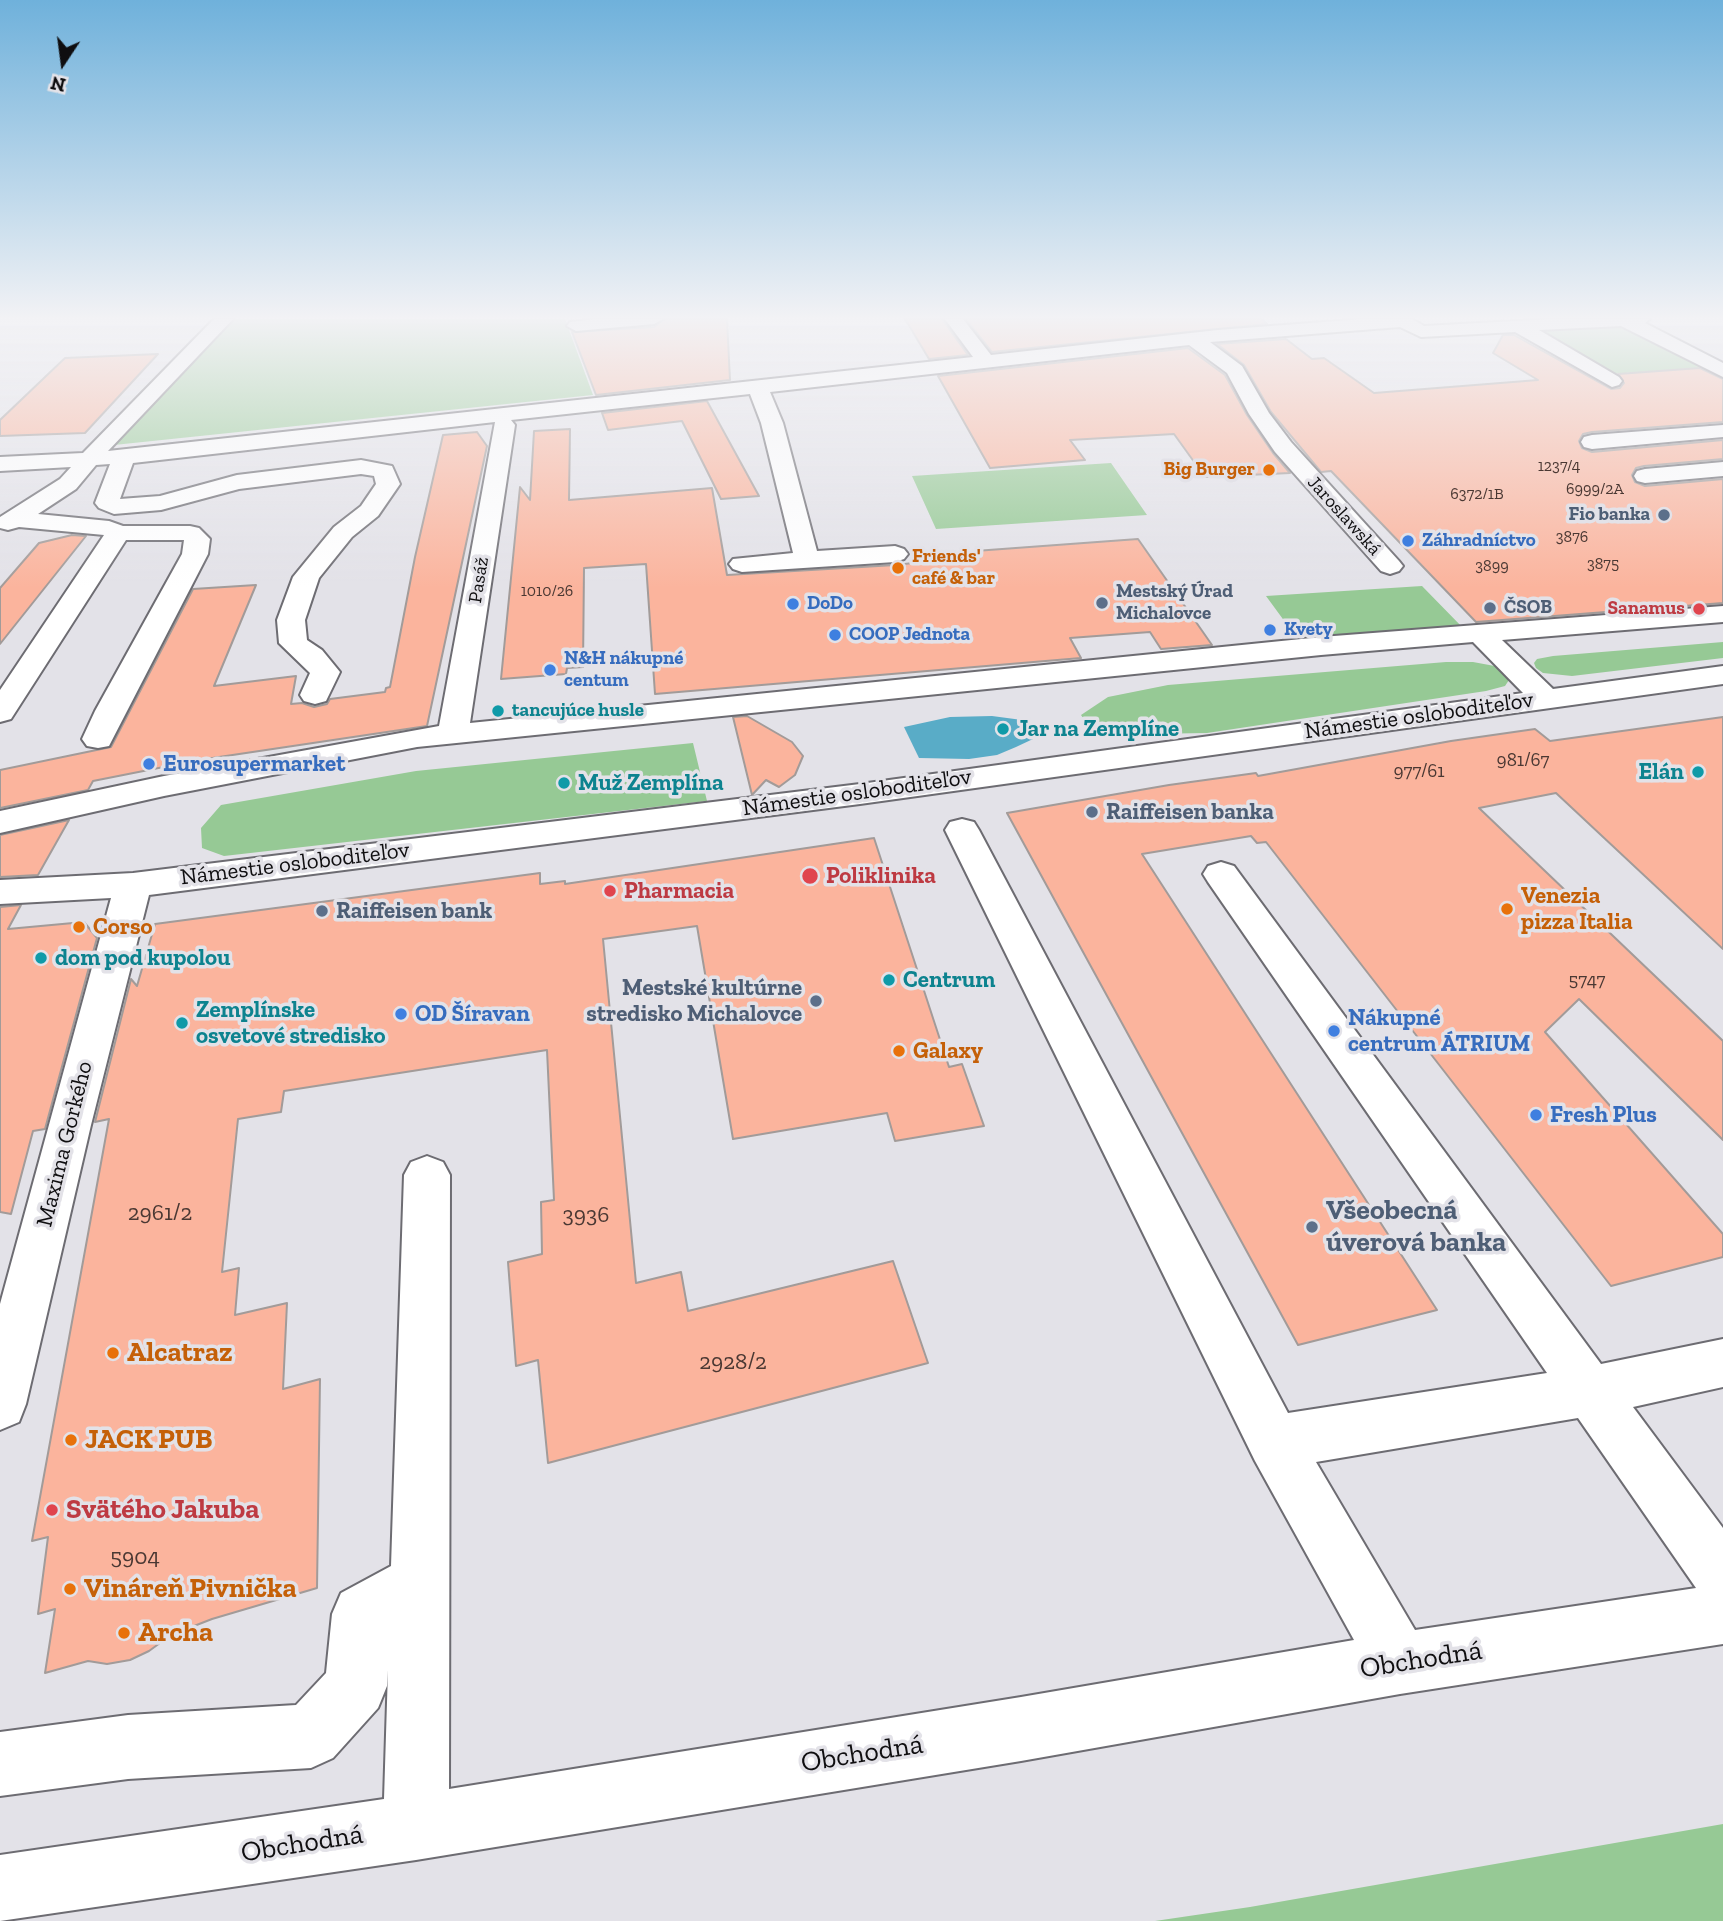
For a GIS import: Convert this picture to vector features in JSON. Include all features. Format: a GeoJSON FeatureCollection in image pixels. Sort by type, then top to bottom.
{"type":"FeatureCollection","features":[{"type":"Feature","properties":{"kind":"street"},"geometry":{"type":"LineString","coordinates":[[8,523],[68,484],[137,409]]}},
{"type":"Feature","properties":{"kind":"street"},"geometry":{"type":"LineString","coordinates":[[0,464],[87,461],[562,409]]}},
{"type":"Feature","properties":{"kind":"street"},"geometry":{"type":"LineString","coordinates":[[766,409],[807,560]]}},
{"type":"Feature","properties":{"kind":"street","name":"Jaroslawská"},"geometry":{"type":"LineString","coordinates":[[1256,409],[1283,447],[1390,566]]}},
{"type":"Feature","properties":{"kind":"street"},"geometry":{"type":"LineString","coordinates":[[1660,436],[1632,419],[1712,411],[1723,417]]}},
{"type":"Feature","properties":{"kind":"street","name":"Pasáž"},"geometry":{"type":"LineString","coordinates":[[453,734],[504,425]]}},
{"type":"Feature","properties":{"kind":"street"},"geometry":{"type":"LineString","coordinates":[[1591,442],[1723,431]]}},
{"type":"Feature","properties":{"kind":"street"},"geometry":{"type":"LineString","coordinates":[[124,457],[107,503],[114,507],[161,503],[237,482],[361,467],[384,471],[388,484],[370,511],[343,531],[306,576],[291,620],[293,643],[312,656],[326,672],[316,695]]}},
{"type":"Feature","properties":{"kind":"street"},"geometry":{"type":"LineString","coordinates":[[1645,476],[1723,469]]}},
{"type":"Feature","properties":{"kind":"street"},"geometry":{"type":"LineString","coordinates":[[8,523],[109,528],[118,533],[190,533],[198,539],[195,554],[110,711],[98,740]]}},
{"type":"Feature","properties":{"kind":"street"},"geometry":{"type":"LineString","coordinates":[[0,713],[118,533]]}},
{"type":"Feature","properties":{"kind":"street"},"geometry":{"type":"LineString","coordinates":[[742,564],[895,554]]}},
{"type":"Feature","properties":{"kind":"street"},"geometry":{"type":"LineString","coordinates":[[0,822],[164,786],[417,738],[1321,646],[1723,614]]}},
{"type":"Feature","properties":{"kind":"street","name":"Námestie osloboditeľov"},"geometry":{"type":"LineString","coordinates":[[1479,633],[1546,699]]}},
{"type":"Feature","properties":{"kind":"street","name":"Námestie osloboditeľov"},"geometry":{"type":"LineString","coordinates":[[0,892],[133,885],[860,794],[1723,675]]}},
{"type":"Feature","properties":{"kind":"street"},"geometry":{"type":"LineString","coordinates":[[962,831],[1274,1442],[1400,1662]]}},
{"type":"Feature","properties":{"kind":"street"},"geometry":{"type":"LineString","coordinates":[[1221,874],[1723,1577]]}},
{"type":"Feature","properties":{"kind":"street","name":"Maxima Gorkého"},"geometry":{"type":"LineString","coordinates":[[0,1404],[133,885]]}},
{"type":"Feature","properties":{"kind":"street"},"geometry":{"type":"LineString","coordinates":[[416,1827],[428,1175]]}},
{"type":"Feature","properties":{"kind":"street"},"geometry":{"type":"LineString","coordinates":[[1274,1442],[1590,1391],[1723,1363]]}},
{"type":"Feature","properties":{"kind":"street"},"geometry":{"type":"LineString","coordinates":[[0,1764],[128,1747],[311,1736],[356,1686],[362,1614],[422,1581]]}},
{"type":"Feature","properties":{"kind":"street","name":"Obchodná"},"geometry":{"type":"LineString","coordinates":[[0,1889],[416,1827],[1021,1729],[1400,1662],[1723,1614]]}},
{"type":"Feature","properties":{"kind":"green space"},"geometry":{"type":"Polygon","coordinates":[[[149,409],[462,409],[114,445],[149,409]]]}},
{"type":"Feature","properties":{"kind":"green space"},"geometry":{"type":"Polygon","coordinates":[[[1111,463],[1147,515],[936,529],[912,476],[1111,463]]]}},
{"type":"Feature","properties":{"kind":"green space"},"geometry":{"type":"Polygon","coordinates":[[[1422,586],[1464,629],[1299,641],[1266,596],[1422,586]]]}},
{"type":"Feature","properties":{"kind":"green space"},"geometry":{"type":"Polygon","coordinates":[[[1723,642],[1723,658],[1572,676],[1543,673],[1534,663],[1537,659],[1553,656],[1723,642]]]}},
{"type":"Feature","properties":{"kind":"green space"},"geometry":{"type":"Polygon","coordinates":[[[1473,662],[1500,667],[1511,677],[1505,686],[1486,691],[1207,733],[1147,734],[1116,731],[1087,724],[1081,715],[1108,697],[1168,685],[1473,662]]]}},
{"type":"Feature","properties":{"kind":"green space"},"geometry":{"type":"Polygon","coordinates":[[[693,743],[707,801],[224,856],[202,848],[201,828],[221,805],[416,771],[693,743]]]}},
{"type":"Feature","properties":{"kind":"green space"},"geometry":{"type":"Polygon","coordinates":[[[1723,1824],[1723,1921],[1155,1921],[1250,1907],[1723,1824]]]}},
{"type":"Feature","properties":{"kind":"water"},"geometry":{"type":"Polygon","coordinates":[[[992,716],[1022,720],[1040,729],[1033,739],[1016,747],[997,755],[969,759],[919,758],[904,727],[950,717],[992,716]]]}},
{"type":"Feature","properties":{"kind":"building"},"geometry":{"type":"Polygon","coordinates":[[[12,409],[108,409],[85,433],[0,436],[0,420],[12,409]]]}},
{"type":"Feature","properties":{"kind":"building"},"geometry":{"type":"Polygon","coordinates":[[[640,409],[711,409],[759,496],[721,499],[682,421],[608,430],[602,413],[640,409]]]}},
{"type":"Feature","properties":{"kind":"building"},"geometry":{"type":"Polygon","coordinates":[[[956,409],[1244,409],[1290,473],[1205,477],[1174,434],[1070,440],[1085,460],[990,468],[956,409]]]}},
{"type":"Feature","properties":{"kind":"building"},"geometry":{"type":"Polygon","coordinates":[[[1269,409],[1723,409],[1723,422],[1592,432],[1583,434],[1579,441],[1582,448],[1592,452],[1723,440],[1723,459],[1644,466],[1636,468],[1632,475],[1635,482],[1645,486],[1723,479],[1723,603],[1476,622],[1331,471],[1321,472],[1269,409]]]}},
{"type":"Feature","properties":{"kind":"building"},"geometry":{"type":"Polygon","coordinates":[[[570,429],[569,500],[712,488],[727,575],[895,565],[977,556],[975,551],[1138,539],[1212,645],[1161,649],[1150,632],[1070,638],[1081,658],[655,694],[646,564],[584,568],[583,667],[567,668],[566,674],[501,679],[520,487],[530,500],[534,431],[570,429]]]}},
{"type":"Feature","properties":{"kind":"building"},"geometry":{"type":"Polygon","coordinates":[[[477,432],[487,446],[427,726],[199,760],[93,781],[88,790],[0,808],[0,770],[111,747],[193,589],[256,585],[214,686],[296,676],[291,704],[302,703],[314,707],[327,704],[330,699],[385,692],[386,688],[390,687],[415,557],[443,435],[477,432]]]}},
{"type":"Feature","properties":{"kind":"building"},"geometry":{"type":"Polygon","coordinates":[[[72,535],[86,536],[0,644],[0,588],[39,543],[72,535]]]}},
{"type":"Feature","properties":{"kind":"building"},"geometry":{"type":"Polygon","coordinates":[[[747,716],[792,742],[803,756],[795,775],[779,787],[766,780],[752,795],[733,717],[747,716]]]}},
{"type":"Feature","properties":{"kind":"building"},"geometry":{"type":"Polygon","coordinates":[[[1723,717],[1723,949],[1556,793],[1479,808],[1723,1041],[1723,1140],[1579,999],[1545,1032],[1723,1234],[1723,1257],[1611,1286],[1266,842],[1257,843],[1251,836],[1142,854],[1437,1310],[1298,1345],[1007,813],[1169,785],[1256,773],[1258,776],[1451,741],[1535,729],[1550,741],[1723,717]]]}},
{"type":"Feature","properties":{"kind":"building"},"geometry":{"type":"Polygon","coordinates":[[[69,820],[38,875],[0,877],[0,835],[69,820]]]}},
{"type":"Feature","properties":{"kind":"building"},"geometry":{"type":"Polygon","coordinates":[[[874,838],[949,1067],[962,1064],[984,1126],[895,1141],[887,1113],[733,1139],[697,926],[603,939],[636,1283],[681,1272],[688,1311],[893,1261],[928,1363],[548,1463],[538,1360],[516,1366],[508,1262],[542,1254],[541,1202],[554,1200],[547,1050],[284,1091],[281,1112],[238,1119],[222,1272],[239,1268],[235,1315],[287,1303],[283,1389],[320,1379],[317,1588],[212,1619],[171,1635],[149,1651],[130,1660],[107,1664],[88,1661],[45,1673],[55,1609],[38,1614],[48,1537],[32,1541],[109,1119],[95,1122],[131,979],[137,986],[155,924],[540,873],[540,884],[565,881],[565,884],[874,838]]]}},
{"type":"Feature","properties":{"kind":"building"},"geometry":{"type":"Polygon","coordinates":[[[21,905],[8,929],[84,922],[97,938],[45,1129],[33,1131],[11,1214],[0,1212],[0,907],[21,905]]]}},
{"type":"Feature","properties":{"kind":"place","name":"Big Burger"},"geometry":{"type":"Point","coordinates":[1269,470]}},
{"type":"Feature","properties":{"kind":"place","name":"Fio banka"},"geometry":{"type":"Point","coordinates":[1664,515]}},
{"type":"Feature","properties":{"kind":"place","name":"Záhradníctvo"},"geometry":{"type":"Point","coordinates":[1408,541]}},
{"type":"Feature","properties":{"kind":"place","name":"Friends' café & bar"},"geometry":{"type":"Point","coordinates":[898,568]}},
{"type":"Feature","properties":{"kind":"place","name":"Mestský Úrad Michalovce"},"geometry":{"type":"Point","coordinates":[1102,603]}},
{"type":"Feature","properties":{"kind":"place","name":"DoDo"},"geometry":{"type":"Point","coordinates":[793,604]}},
{"type":"Feature","properties":{"kind":"place","name":"ČSOB"},"geometry":{"type":"Point","coordinates":[1490,608]}},
{"type":"Feature","properties":{"kind":"place","name":"Sanamus"},"geometry":{"type":"Point","coordinates":[1699,609]}},
{"type":"Feature","properties":{"kind":"place","name":"Kvety"},"geometry":{"type":"Point","coordinates":[1270,630]}},
{"type":"Feature","properties":{"kind":"place","name":"COOP Jednota"},"geometry":{"type":"Point","coordinates":[835,635]}},
{"type":"Feature","properties":{"kind":"place","name":"N&H nákupné centum"},"geometry":{"type":"Point","coordinates":[550,670]}},
{"type":"Feature","properties":{"kind":"place","name":"tancujúce husle"},"geometry":{"type":"Point","coordinates":[498,711]}},
{"type":"Feature","properties":{"kind":"place","name":"Jar na Zemplíne"},"geometry":{"type":"Point","coordinates":[1003,729]}},
{"type":"Feature","properties":{"kind":"place","name":"Eurosupermarket"},"geometry":{"type":"Point","coordinates":[149,764]}},
{"type":"Feature","properties":{"kind":"place","name":"Elán"},"geometry":{"type":"Point","coordinates":[1698,772]}},
{"type":"Feature","properties":{"kind":"place","name":"Muž Zemplína"},"geometry":{"type":"Point","coordinates":[564,783]}},
{"type":"Feature","properties":{"kind":"place","name":"Raiffeisen banka"},"geometry":{"type":"Point","coordinates":[1092,812]}},
{"type":"Feature","properties":{"kind":"place","name":"Poliklinika"},"geometry":{"type":"Point","coordinates":[810,876]}},
{"type":"Feature","properties":{"kind":"place","name":"Pharmacia"},"geometry":{"type":"Point","coordinates":[610,891]}},
{"type":"Feature","properties":{"kind":"place","name":"Venezia pizza Italia"},"geometry":{"type":"Point","coordinates":[1507,909]}},
{"type":"Feature","properties":{"kind":"place","name":"Raiffeisen bank"},"geometry":{"type":"Point","coordinates":[322,911]}},
{"type":"Feature","properties":{"kind":"place","name":"Corso"},"geometry":{"type":"Point","coordinates":[79,927]}},
{"type":"Feature","properties":{"kind":"place","name":"dom pod kupolou"},"geometry":{"type":"Point","coordinates":[41,958]}},
{"type":"Feature","properties":{"kind":"place","name":"Centrum"},"geometry":{"type":"Point","coordinates":[889,980]}},
{"type":"Feature","properties":{"kind":"place","name":"Mestské kultúrne stredisko Michalovce"},"geometry":{"type":"Point","coordinates":[816,1001]}},
{"type":"Feature","properties":{"kind":"place","name":"OD Šíravan"},"geometry":{"type":"Point","coordinates":[401,1014]}},
{"type":"Feature","properties":{"kind":"place","name":"Zemplínske osvetové stredisko"},"geometry":{"type":"Point","coordinates":[182,1023]}},
{"type":"Feature","properties":{"kind":"place","name":"Nákupné centrum ÁTRIUM"},"geometry":{"type":"Point","coordinates":[1334,1031]}},
{"type":"Feature","properties":{"kind":"place","name":"Galaxy"},"geometry":{"type":"Point","coordinates":[899,1051]}},
{"type":"Feature","properties":{"kind":"place","name":"Fresh Plus"},"geometry":{"type":"Point","coordinates":[1536,1115]}},
{"type":"Feature","properties":{"kind":"place","name":"Všeobecná úverová banka"},"geometry":{"type":"Point","coordinates":[1312,1227]}},
{"type":"Feature","properties":{"kind":"place","name":"Alcatraz"},"geometry":{"type":"Point","coordinates":[113,1353]}},
{"type":"Feature","properties":{"kind":"place","name":"JACK PUB"},"geometry":{"type":"Point","coordinates":[71,1440]}},
{"type":"Feature","properties":{"kind":"place","name":"Svätého Jakuba"},"geometry":{"type":"Point","coordinates":[52,1510]}},
{"type":"Feature","properties":{"kind":"place","name":"Vináreň Pivnička"},"geometry":{"type":"Point","coordinates":[70,1589]}},
{"type":"Feature","properties":{"kind":"place","name":"Archa"},"geometry":{"type":"Point","coordinates":[124,1633]}}]}
